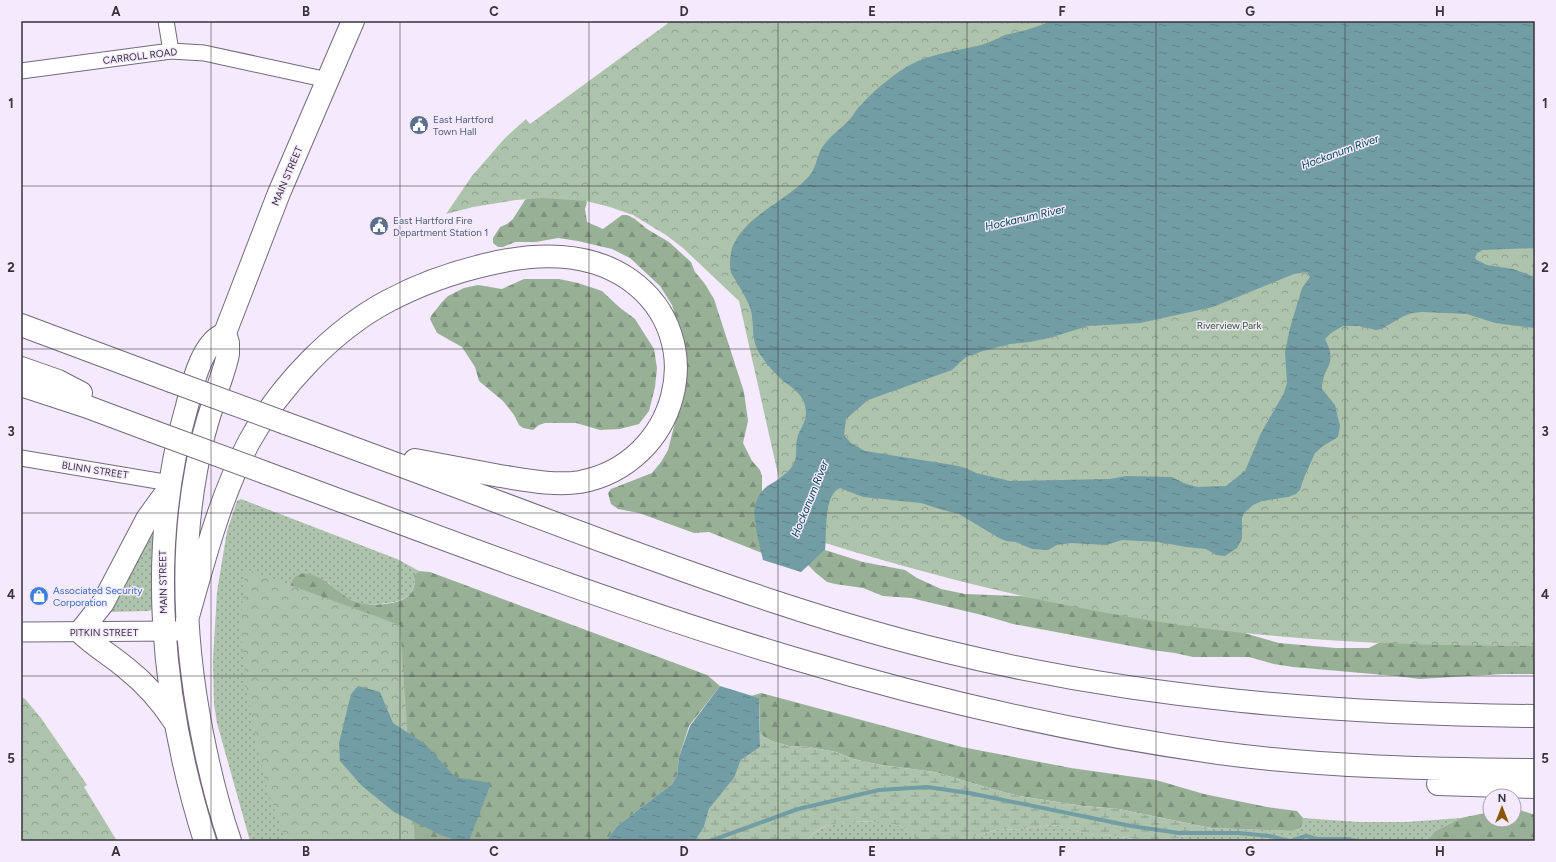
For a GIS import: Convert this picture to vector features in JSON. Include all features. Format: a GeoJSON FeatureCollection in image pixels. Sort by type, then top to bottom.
{"type":"FeatureCollection","features":[{"type":"Feature","properties":{"kind":"highway","name":"MAIN STREET"},"geometry":{"type":"LineString","coordinates":[[205,841],[185,771],[176,723],[165,631],[162,587],[163,548],[169,486],[183,421],[198,371],[208,347],[213,341],[225,333],[277,198],[353,21]]}},
{"type":"Feature","properties":{"kind":"highway"},"geometry":{"type":"LineString","coordinates":[[187,626],[209,544],[222,505],[241,459],[257,428],[278,398],[319,354],[353,324],[386,302],[427,283],[476,267],[522,258],[561,257],[594,263],[606,267],[626,278],[642,290],[652,302],[669,330],[674,353],[676,374],[672,397],[665,418],[653,437],[639,454],[622,466],[602,476],[577,482],[544,482],[474,471],[355,449]]}},
{"type":"Feature","properties":{"kind":"highway"},"geometry":{"type":"LineString","coordinates":[[21,325],[738,589],[828,619],[927,647],[1041,672],[1150,691],[1256,703],[1377,712],[1535,729]]}},
{"type":"Feature","properties":{"kind":"highway","name":"MAIN STREET"},"geometry":{"type":"LineString","coordinates":[[225,333],[228,343],[228,354],[204,436],[191,500],[186,558],[187,626],[194,688],[205,747],[218,802],[230,841]]}},
{"type":"Feature","properties":{"kind":"highway"},"geometry":{"type":"LineString","coordinates":[[22,381],[58,381],[96,402],[116,418],[506,562],[660,616],[781,655],[864,679],[962,704],[1087,731],[1218,752],[1307,762],[1356,773],[1447,784],[1527,778]]}},
{"type":"Feature","properties":{"kind":"highway"},"geometry":{"type":"LineString","coordinates":[[169,486],[147,519],[100,607],[80,632],[96,647],[122,664],[141,681],[176,723]]}},
{"type":"Feature","properties":{"kind":"highway"},"geometry":{"type":"LineString","coordinates":[[1377,712],[1535,716]]}},
{"type":"Feature","properties":{"kind":"main road","name":"PITKIN STREET"},"geometry":{"type":"LineString","coordinates":[[21,632],[165,631],[187,626]]}},
{"type":"Feature","properties":{"kind":"street"},"geometry":{"type":"LineString","coordinates":[[166,21],[171,51]]}},
{"type":"Feature","properties":{"kind":"street","name":"CARROLL ROAD"},"geometry":{"type":"LineString","coordinates":[[21,71],[171,51],[204,53],[328,80]]}},
{"type":"Feature","properties":{"kind":"street","name":"BLINN STREET"},"geometry":{"type":"LineString","coordinates":[[21,458],[169,486]]}},
{"type":"Feature","properties":{"kind":"green space","name":"Riverview Park"},"geometry":{"type":"Polygon","coordinates":[[[671,21],[1535,21],[1535,646],[1422,644],[1310,639],[1178,625],[1066,605],[955,580],[791,532],[739,301],[683,248],[666,235],[633,215],[586,201],[543,198],[516,200],[473,207],[446,214],[472,176],[505,138],[526,119],[530,124],[671,21]]]}},
{"type":"Feature","properties":{"kind":"green space"},"geometry":{"type":"Polygon","coordinates":[[[555,177],[587,202],[585,209],[587,222],[603,229],[622,215],[627,215],[669,242],[691,262],[695,272],[705,284],[714,299],[744,392],[748,421],[743,443],[752,461],[760,470],[762,476],[762,492],[755,508],[755,522],[762,553],[709,532],[694,533],[639,513],[618,509],[611,504],[608,493],[611,489],[652,473],[668,450],[679,407],[678,326],[672,305],[660,286],[630,258],[612,249],[558,238],[536,242],[515,242],[503,247],[498,247],[493,243],[493,238],[500,227],[513,219],[525,200],[555,177]]]}},
{"type":"Feature","properties":{"kind":"green space"},"geometry":{"type":"Polygon","coordinates":[[[524,279],[559,279],[578,283],[602,291],[619,307],[635,319],[654,349],[657,368],[655,387],[649,411],[639,424],[620,429],[600,430],[576,423],[545,423],[539,425],[533,430],[523,428],[519,425],[514,415],[503,401],[479,381],[475,367],[462,347],[437,333],[430,319],[448,296],[464,288],[478,285],[502,289],[524,279]]]}},
{"type":"Feature","properties":{"kind":"green space"},"geometry":{"type":"Polygon","coordinates":[[[241,499],[397,559],[419,571],[414,575],[415,580],[411,593],[402,600],[395,602],[364,604],[355,602],[342,595],[328,583],[304,841],[250,841],[217,723],[214,704],[213,660],[217,592],[227,531],[237,501],[241,499]]]}},
{"type":"Feature","properties":{"kind":"green space"},"geometry":{"type":"Polygon","coordinates":[[[149,533],[153,536],[153,609],[149,611],[110,612],[149,533]]]}},
{"type":"Feature","properties":{"kind":"green space"},"geometry":{"type":"Polygon","coordinates":[[[825,550],[863,562],[905,570],[917,578],[941,589],[965,594],[1021,596],[1230,629],[1279,643],[1336,648],[1369,648],[1535,560],[1535,674],[1502,674],[1420,679],[1293,667],[1274,664],[1249,657],[1193,657],[1152,650],[1013,624],[911,598],[883,596],[863,588],[827,582],[808,565],[825,550]]]}},
{"type":"Feature","properties":{"kind":"green space"},"geometry":{"type":"Polygon","coordinates":[[[246,569],[400,625],[415,841],[286,841],[268,792],[259,757],[247,692],[240,626],[246,569]]]}},
{"type":"Feature","properties":{"kind":"green space"},"geometry":{"type":"Polygon","coordinates":[[[419,571],[430,572],[707,675],[720,686],[689,726],[679,757],[677,775],[672,784],[617,826],[606,841],[304,841],[290,587],[293,579],[300,574],[316,576],[353,601],[375,605],[393,603],[407,597],[413,589],[415,582],[414,575],[419,571]]]}},
{"type":"Feature","properties":{"kind":"green space"},"geometry":{"type":"Polygon","coordinates":[[[761,693],[962,747],[1071,768],[1156,780],[1204,794],[1267,807],[1297,811],[1303,818],[1301,828],[1292,831],[1211,828],[1119,809],[1083,806],[1019,796],[935,772],[881,765],[853,759],[836,752],[808,747],[789,746],[772,741],[764,737],[760,732],[759,698],[751,696],[761,693]]]}},
{"type":"Feature","properties":{"kind":"green space"},"geometry":{"type":"Polygon","coordinates":[[[21,697],[25,699],[41,718],[87,785],[84,787],[117,841],[21,841],[21,697]]]}},
{"type":"Feature","properties":{"kind":"green space"},"geometry":{"type":"Polygon","coordinates":[[[760,732],[764,737],[772,741],[789,746],[808,747],[836,752],[853,759],[881,765],[935,772],[1019,796],[1083,806],[1119,809],[1211,828],[1178,838],[1141,840],[1085,834],[1060,826],[1051,825],[1024,829],[996,830],[961,841],[918,841],[908,830],[902,827],[884,823],[849,822],[838,823],[820,829],[806,841],[695,841],[704,827],[709,809],[734,778],[741,760],[760,747],[760,732]]]}},
{"type":"Feature","properties":{"kind":"green space"},"geometry":{"type":"Polygon","coordinates":[[[1522,811],[1535,815],[1535,841],[1427,841],[1435,831],[1461,818],[1482,814],[1482,828],[1522,828],[1522,811]]]}},
{"type":"Feature","properties":{"kind":"green space"},"geometry":{"type":"Polygon","coordinates":[[[1303,818],[1359,822],[1406,822],[1461,818],[1435,831],[1427,841],[961,841],[996,830],[1024,829],[1051,825],[1060,826],[1086,834],[1141,840],[1159,840],[1178,838],[1211,828],[1292,831],[1301,828],[1303,818]]]}},
{"type":"Feature","properties":{"kind":"green space"},"geometry":{"type":"Polygon","coordinates":[[[842,822],[884,822],[907,829],[918,841],[806,841],[814,833],[832,824],[842,822]]]}},
{"type":"Feature","properties":{"kind":"water","name":"Hockanum River"},"geometry":{"type":"Polygon","coordinates":[[[1051,21],[1535,21],[1535,248],[1483,250],[1477,253],[1475,258],[1487,265],[1513,269],[1535,277],[1535,328],[1495,323],[1467,314],[1422,312],[1404,316],[1381,329],[1376,330],[1359,326],[1343,326],[1331,333],[1325,339],[1329,348],[1330,361],[1324,375],[1322,389],[1335,405],[1340,426],[1338,437],[1315,453],[1300,490],[1296,494],[1288,497],[1262,501],[1253,505],[1244,513],[1242,518],[1242,539],[1237,548],[1225,556],[1216,555],[1206,549],[1159,542],[1122,540],[1106,545],[1071,543],[1057,545],[1048,550],[1032,549],[1016,542],[1006,541],[999,538],[959,514],[921,503],[863,497],[840,488],[831,498],[828,506],[825,550],[801,572],[763,560],[755,525],[754,511],[757,499],[760,493],[767,486],[785,474],[794,464],[798,435],[806,413],[802,397],[771,369],[758,351],[754,340],[750,307],[731,273],[730,256],[736,241],[745,228],[757,216],[799,186],[810,175],[822,148],[827,141],[850,119],[871,94],[898,73],[910,65],[926,58],[981,45],[1005,35],[1029,29],[1051,21]],[[1307,272],[1294,274],[1213,307],[1140,323],[1088,326],[1049,338],[1010,344],[983,351],[966,357],[952,370],[868,400],[846,419],[844,435],[851,443],[865,451],[953,465],[966,468],[976,473],[1010,481],[1110,479],[1126,476],[1172,477],[1186,484],[1198,487],[1226,486],[1245,471],[1261,433],[1284,393],[1287,383],[1285,352],[1290,328],[1302,288],[1310,277],[1307,272]]]}},
{"type":"Feature","properties":{"kind":"water"},"geometry":{"type":"Polygon","coordinates":[[[358,686],[380,692],[393,723],[425,744],[455,777],[491,783],[469,841],[459,841],[443,836],[394,812],[362,786],[340,761],[339,743],[351,694],[358,686]]]}},
{"type":"Feature","properties":{"kind":"water"},"geometry":{"type":"Polygon","coordinates":[[[720,686],[759,698],[760,747],[741,760],[734,778],[709,809],[704,827],[695,841],[606,841],[617,826],[672,784],[677,775],[679,757],[690,726],[720,686]]]}},
{"type":"Feature","properties":{"kind":"waterway"},"geometry":{"type":"LineString","coordinates":[[710,841],[798,809],[879,790],[927,787],[969,793],[1131,826],[1179,833],[1239,833],[1269,836],[1290,841]]}},
{"type":"Feature","properties":{"kind":"waterway"},"geometry":{"type":"LineString","coordinates":[[1291,841],[1306,836],[1317,839],[1347,839],[1357,841]]}},
{"type":"Feature","properties":{"kind":"place","name":"East Hartford Town Hall"},"geometry":{"type":"Point","coordinates":[419,125]}},
{"type":"Feature","properties":{"kind":"place","name":"East Hartford Fire Department Station 1"},"geometry":{"type":"Point","coordinates":[379,226]}},
{"type":"Feature","properties":{"kind":"place","name":"Associated Security Corporation"},"geometry":{"type":"Point","coordinates":[39,596]}}]}
